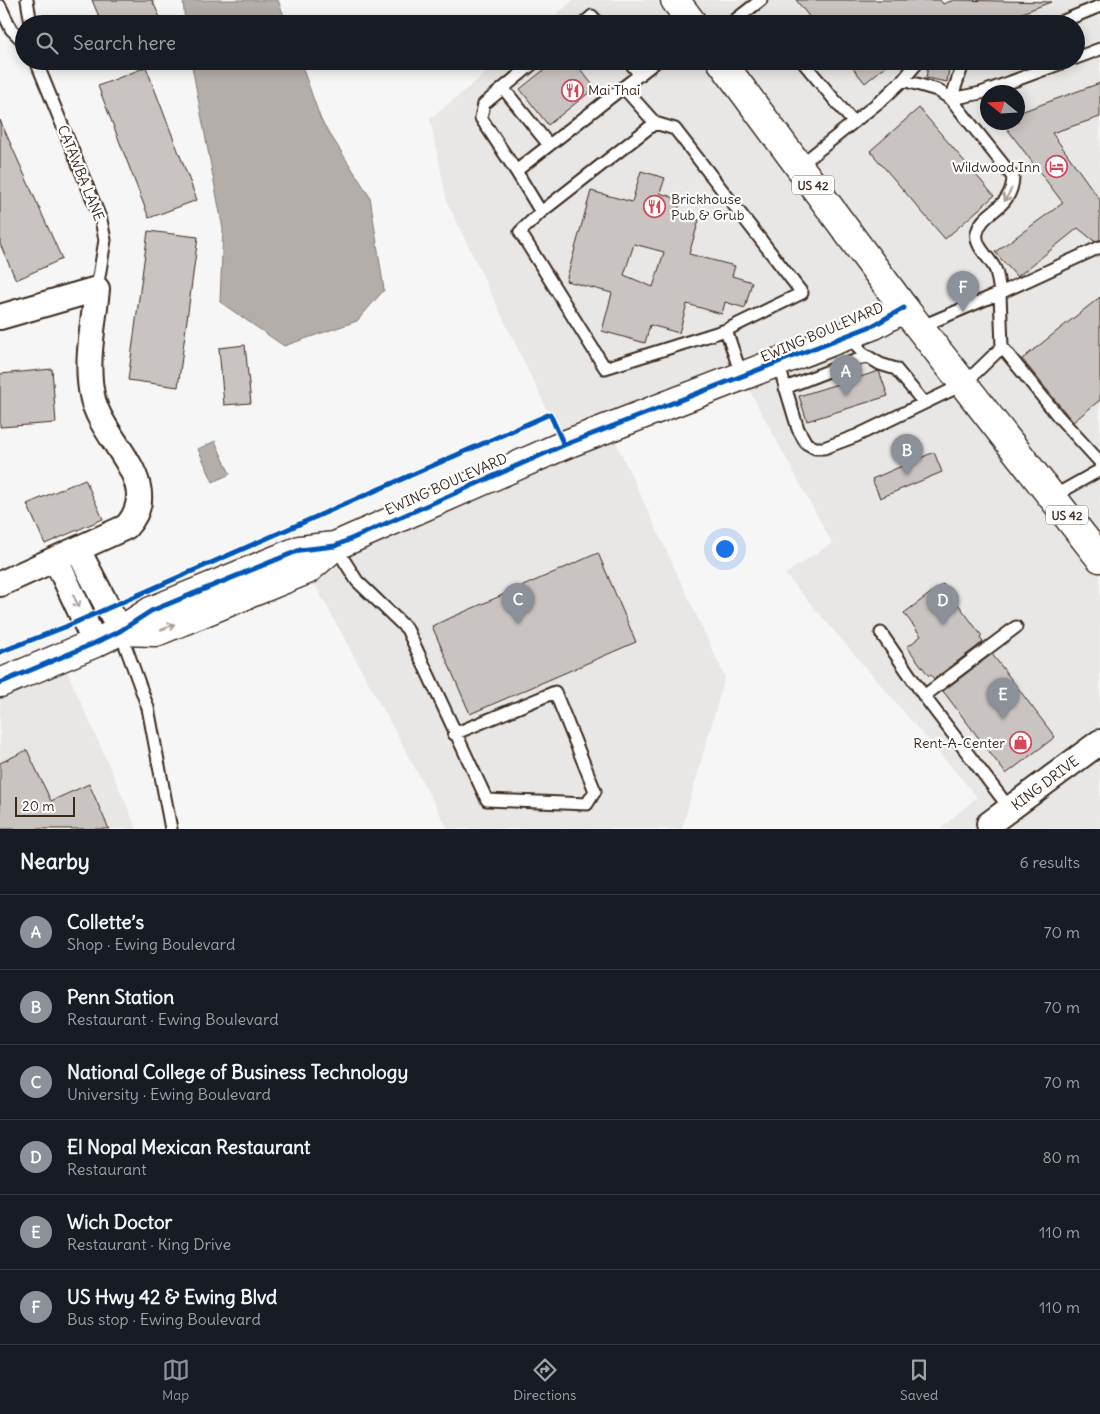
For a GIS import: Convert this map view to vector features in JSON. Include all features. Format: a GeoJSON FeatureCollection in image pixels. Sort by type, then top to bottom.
{"type":"FeatureCollection","features":[{"type":"Feature","properties":{"kind":"street"},"geometry":{"type":"LineString","coordinates":[[675,0],[686,15]]}},
{"type":"Feature","properties":{"kind":"street","name":"US 42"},"geometry":{"type":"LineString","coordinates":[[728,70],[912,317],[1100,558]]}},
{"type":"Feature","properties":{"kind":"street"},"geometry":{"type":"LineString","coordinates":[[0,317],[97,289]]}},
{"type":"Feature","properties":{"kind":"street","name":"CATAWBA LANE"},"geometry":{"type":"LineString","coordinates":[[0,584],[126,527],[137,513],[141,496],[138,481],[100,419],[92,397],[90,369],[97,289]]}},
{"type":"Feature","properties":{"kind":"street","name":"EWING BOULEVARD"},"geometry":{"type":"LineString","coordinates":[[0,682],[120,631],[156,632],[307,570],[335,546],[564,445],[742,377],[781,376],[850,334],[874,325],[912,317]]}},
{"type":"Feature","properties":{"kind":"street"},"geometry":{"type":"LineString","coordinates":[[78,550],[120,631]]}},
{"type":"Feature","properties":{"kind":"street"},"geometry":{"type":"LineString","coordinates":[[56,560],[95,643]]}},
{"type":"Feature","properties":{"kind":"street","name":"KING DRIVE"},"geometry":{"type":"LineString","coordinates":[[989,824],[1100,742]]}},
{"type":"Feature","properties":{"kind":"lane"},"geometry":{"type":"LineString","coordinates":[[28,0],[30,15]]}},
{"type":"Feature","properties":{"kind":"lane"},"geometry":{"type":"LineString","coordinates":[[742,15],[760,1]]}},
{"type":"Feature","properties":{"kind":"lane"},"geometry":{"type":"LineString","coordinates":[[0,6],[11,29],[15,33]]}},
{"type":"Feature","properties":{"kind":"lane"},"geometry":{"type":"LineString","coordinates":[[1078,15],[1100,6]]}},
{"type":"Feature","properties":{"kind":"lane"},"geometry":{"type":"LineString","coordinates":[[1085,55],[1100,49]]}},
{"type":"Feature","properties":{"kind":"lane","name":"CATAWBA LANE"},"geometry":{"type":"LineString","coordinates":[[40,70],[100,220],[105,240],[97,289]]}},
{"type":"Feature","properties":{"kind":"lane"},"geometry":{"type":"LineString","coordinates":[[525,70],[484,104],[481,118],[541,212]]}},
{"type":"Feature","properties":{"kind":"lane"},"geometry":{"type":"LineString","coordinates":[[636,70],[640,75]]}},
{"type":"Feature","properties":{"kind":"lane"},"geometry":{"type":"LineString","coordinates":[[516,171],[646,70]]}},
{"type":"Feature","properties":{"kind":"lane"},"geometry":{"type":"LineString","coordinates":[[810,70],[853,122]]}},
{"type":"Feature","properties":{"kind":"lane"},"geometry":{"type":"LineString","coordinates":[[799,166],[903,80],[911,70]]}},
{"type":"Feature","properties":{"kind":"lane"},"geometry":{"type":"LineString","coordinates":[[951,99],[961,70]]}},
{"type":"Feature","properties":{"kind":"lane"},"geometry":{"type":"LineString","coordinates":[[951,99],[981,93],[1042,70]]}},
{"type":"Feature","properties":{"kind":"lane"},"geometry":{"type":"LineString","coordinates":[[903,80],[937,90],[951,99],[1013,177],[1009,196],[983,222],[977,234],[979,244],[996,269],[1000,293],[1002,347],[1058,416],[1100,462]]}},
{"type":"Feature","properties":{"kind":"lane"},"geometry":{"type":"LineString","coordinates":[[623,87],[655,123],[675,129],[802,293],[726,330],[605,368],[520,232],[541,212],[655,123]]}},
{"type":"Feature","properties":{"kind":"lane"},"geometry":{"type":"LineString","coordinates":[[503,88],[549,145]]}},
{"type":"Feature","properties":{"kind":"lane"},"geometry":{"type":"LineString","coordinates":[[912,317],[1000,293],[1100,248]]}},
{"type":"Feature","properties":{"kind":"lane"},"geometry":{"type":"LineString","coordinates":[[726,330],[742,377]]}},
{"type":"Feature","properties":{"kind":"lane"},"geometry":{"type":"LineString","coordinates":[[850,334],[867,356],[880,364],[896,369],[924,403]]}},
{"type":"Feature","properties":{"kind":"lane"},"geometry":{"type":"LineString","coordinates":[[867,356],[781,376],[798,429],[806,443],[815,448],[824,448],[856,436],[964,384],[1002,347]]}},
{"type":"Feature","properties":{"kind":"lane"},"geometry":{"type":"LineString","coordinates":[[1052,497],[1100,470]]}},
{"type":"Feature","properties":{"kind":"lane"},"geometry":{"type":"LineString","coordinates":[[335,546],[357,581],[408,629],[454,734],[487,800],[587,804],[595,791],[555,692],[454,734]]}},
{"type":"Feature","properties":{"kind":"lane"},"geometry":{"type":"LineString","coordinates":[[924,696],[1016,627]]}},
{"type":"Feature","properties":{"kind":"lane"},"geometry":{"type":"LineString","coordinates":[[120,631],[148,708],[171,829]]}},
{"type":"Feature","properties":{"kind":"lane"},"geometry":{"type":"LineString","coordinates":[[880,633],[924,696],[1010,808]]}},
{"type":"Feature","properties":{"kind":"shaded area"},"geometry":{"type":"Polygon","coordinates":[[[183,0],[278,0],[284,15],[184,15],[183,0]]]}},
{"type":"Feature","properties":{"kind":"shaded area"},"geometry":{"type":"Polygon","coordinates":[[[573,0],[1100,0],[1100,829],[940,829],[977,797],[785,574],[832,543],[742,377],[609,427],[725,677],[682,829],[448,829],[307,570],[564,445],[447,202],[430,119],[489,70],[1085,70],[1085,15],[556,15],[573,0]]]}},
{"type":"Feature","properties":{"kind":"shaded area"},"geometry":{"type":"Polygon","coordinates":[[[193,70],[303,70],[321,120],[370,197],[384,290],[357,321],[284,346],[220,302],[223,229],[193,70]]]}},
{"type":"Feature","properties":{"kind":"shaded area"},"geometry":{"type":"Polygon","coordinates":[[[215,441],[230,474],[213,482],[198,449],[215,441]]]}},
{"type":"Feature","properties":{"kind":"shaded area"},"geometry":{"type":"Polygon","coordinates":[[[61,657],[137,829],[0,829],[0,683],[61,657]]]}},
{"type":"Feature","properties":{"kind":"building"},"geometry":{"type":"Polygon","coordinates":[[[92,0],[152,0],[159,15],[98,15],[92,0]]]}},
{"type":"Feature","properties":{"kind":"building"},"geometry":{"type":"Polygon","coordinates":[[[796,0],[940,0],[943,4],[954,0],[1051,2],[1017,15],[808,15],[796,0]]]}},
{"type":"Feature","properties":{"kind":"building"},"geometry":{"type":"Polygon","coordinates":[[[138,70],[147,70],[197,200],[149,218],[98,86],[138,70]]]}},
{"type":"Feature","properties":{"kind":"building"},"geometry":{"type":"Polygon","coordinates":[[[544,70],[581,70],[595,88],[548,125],[520,89],[544,70]]]}},
{"type":"Feature","properties":{"kind":"building"},"geometry":{"type":"Polygon","coordinates":[[[854,70],[881,70],[865,83],[854,70]]]}},
{"type":"Feature","properties":{"kind":"building"},"geometry":{"type":"Polygon","coordinates":[[[927,70],[949,70],[947,82],[926,78],[927,70]]]}},
{"type":"Feature","properties":{"kind":"building","name":"Wildwood Inn"},"geometry":{"type":"Polygon","coordinates":[[[1100,83],[1100,117],[1052,133],[1100,200],[1100,240],[1094,241],[1078,228],[1017,277],[995,252],[1063,203],[1008,130],[1025,130],[1025,110],[1100,83]]]}},
{"type":"Feature","properties":{"kind":"building","name":"Wildwood Inn"},"geometry":{"type":"Polygon","coordinates":[[[919,108],[994,196],[945,239],[870,151],[919,108]]]}},
{"type":"Feature","properties":{"kind":"building"},"geometry":{"type":"Polygon","coordinates":[[[0,120],[62,259],[16,280],[0,244],[0,120]]]}},
{"type":"Feature","properties":{"kind":"building"},"geometry":{"type":"Polygon","coordinates":[[[641,171],[665,178],[660,193],[681,200],[677,213],[699,220],[689,254],[735,266],[732,276],[752,282],[745,308],[725,302],[722,314],[687,304],[679,333],[650,325],[645,343],[602,331],[612,293],[566,281],[591,191],[632,202],[641,171]],[[634,244],[624,275],[653,287],[664,252],[634,244]]]}},
{"type":"Feature","properties":{"kind":"building"},"geometry":{"type":"Polygon","coordinates":[[[148,231],[198,237],[178,387],[128,380],[148,231]]]}},
{"type":"Feature","properties":{"kind":"building"},"geometry":{"type":"Polygon","coordinates":[[[1100,297],[1100,400],[1073,422],[1022,359],[1100,297]]]}},
{"type":"Feature","properties":{"kind":"building"},"geometry":{"type":"Polygon","coordinates":[[[245,345],[251,403],[224,405],[219,348],[245,345]]]}},
{"type":"Feature","properties":{"kind":"building"},"geometry":{"type":"Polygon","coordinates":[[[52,369],[56,423],[0,427],[0,374],[52,369]]]}},
{"type":"Feature","properties":{"kind":"building"},"geometry":{"type":"Polygon","coordinates":[[[879,371],[888,396],[807,421],[799,396],[879,371]]]}},
{"type":"Feature","properties":{"kind":"building"},"geometry":{"type":"Polygon","coordinates":[[[934,452],[942,472],[880,498],[872,479],[934,452]]]}},
{"type":"Feature","properties":{"kind":"building"},"geometry":{"type":"Polygon","coordinates":[[[85,479],[103,519],[45,544],[27,504],[85,479]]]}},
{"type":"Feature","properties":{"kind":"building"},"geometry":{"type":"Polygon","coordinates":[[[598,553],[636,642],[470,714],[432,626],[598,553]]]}},
{"type":"Feature","properties":{"kind":"building"},"geometry":{"type":"Polygon","coordinates":[[[943,584],[982,636],[980,638],[983,642],[934,679],[931,675],[929,676],[907,647],[921,636],[904,613],[943,584]]]}},
{"type":"Feature","properties":{"kind":"building"},"geometry":{"type":"Polygon","coordinates":[[[992,654],[1055,737],[1006,774],[943,691],[992,654]]]}},
{"type":"Feature","properties":{"kind":"building"},"geometry":{"type":"Polygon","coordinates":[[[27,750],[51,801],[89,784],[109,829],[0,829],[0,763],[27,750]]]}},
{"type":"Feature","properties":{"kind":"cycle path"},"geometry":{"type":"LineString","coordinates":[[0,683],[95,643],[120,631],[151,611],[300,550],[335,546],[564,445],[874,325],[904,308]]}},
{"type":"Feature","properties":{"kind":"cycle path"},"geometry":{"type":"LineString","coordinates":[[0,652],[65,627],[550,414],[564,445]]}},
{"type":"Feature","properties":{"kind":"place","name":"Mai Thai"},"geometry":{"type":"Point","coordinates":[572,90]}},
{"type":"Feature","properties":{"kind":"place","name":"Wildwood Inn"},"geometry":{"type":"Point","coordinates":[1056,167]}},
{"type":"Feature","properties":{"kind":"place","name":"Brickhouse Pub & Grub"},"geometry":{"type":"Point","coordinates":[655,207]}},
{"type":"Feature","properties":{"kind":"place","name":"US Hwy 42 & Ewing Blvd"},"geometry":{"type":"Point","coordinates":[963,312]}},
{"type":"Feature","properties":{"kind":"place","name":"Collette’s"},"geometry":{"type":"Point","coordinates":[846,396]}},
{"type":"Feature","properties":{"kind":"place","name":"Penn Station"},"geometry":{"type":"Point","coordinates":[907,475]}},
{"type":"Feature","properties":{"kind":"place","name":"National College of Business Technology"},"geometry":{"type":"Point","coordinates":[518,624]}},
{"type":"Feature","properties":{"kind":"place","name":"El Nopal Mexican Restaurant"},"geometry":{"type":"Point","coordinates":[943,625]}},
{"type":"Feature","properties":{"kind":"place","name":"Wich Doctor"},"geometry":{"type":"Point","coordinates":[1003,719]}},
{"type":"Feature","properties":{"kind":"place","name":"Rent-A-Center"},"geometry":{"type":"Point","coordinates":[1021,743]}}]}
